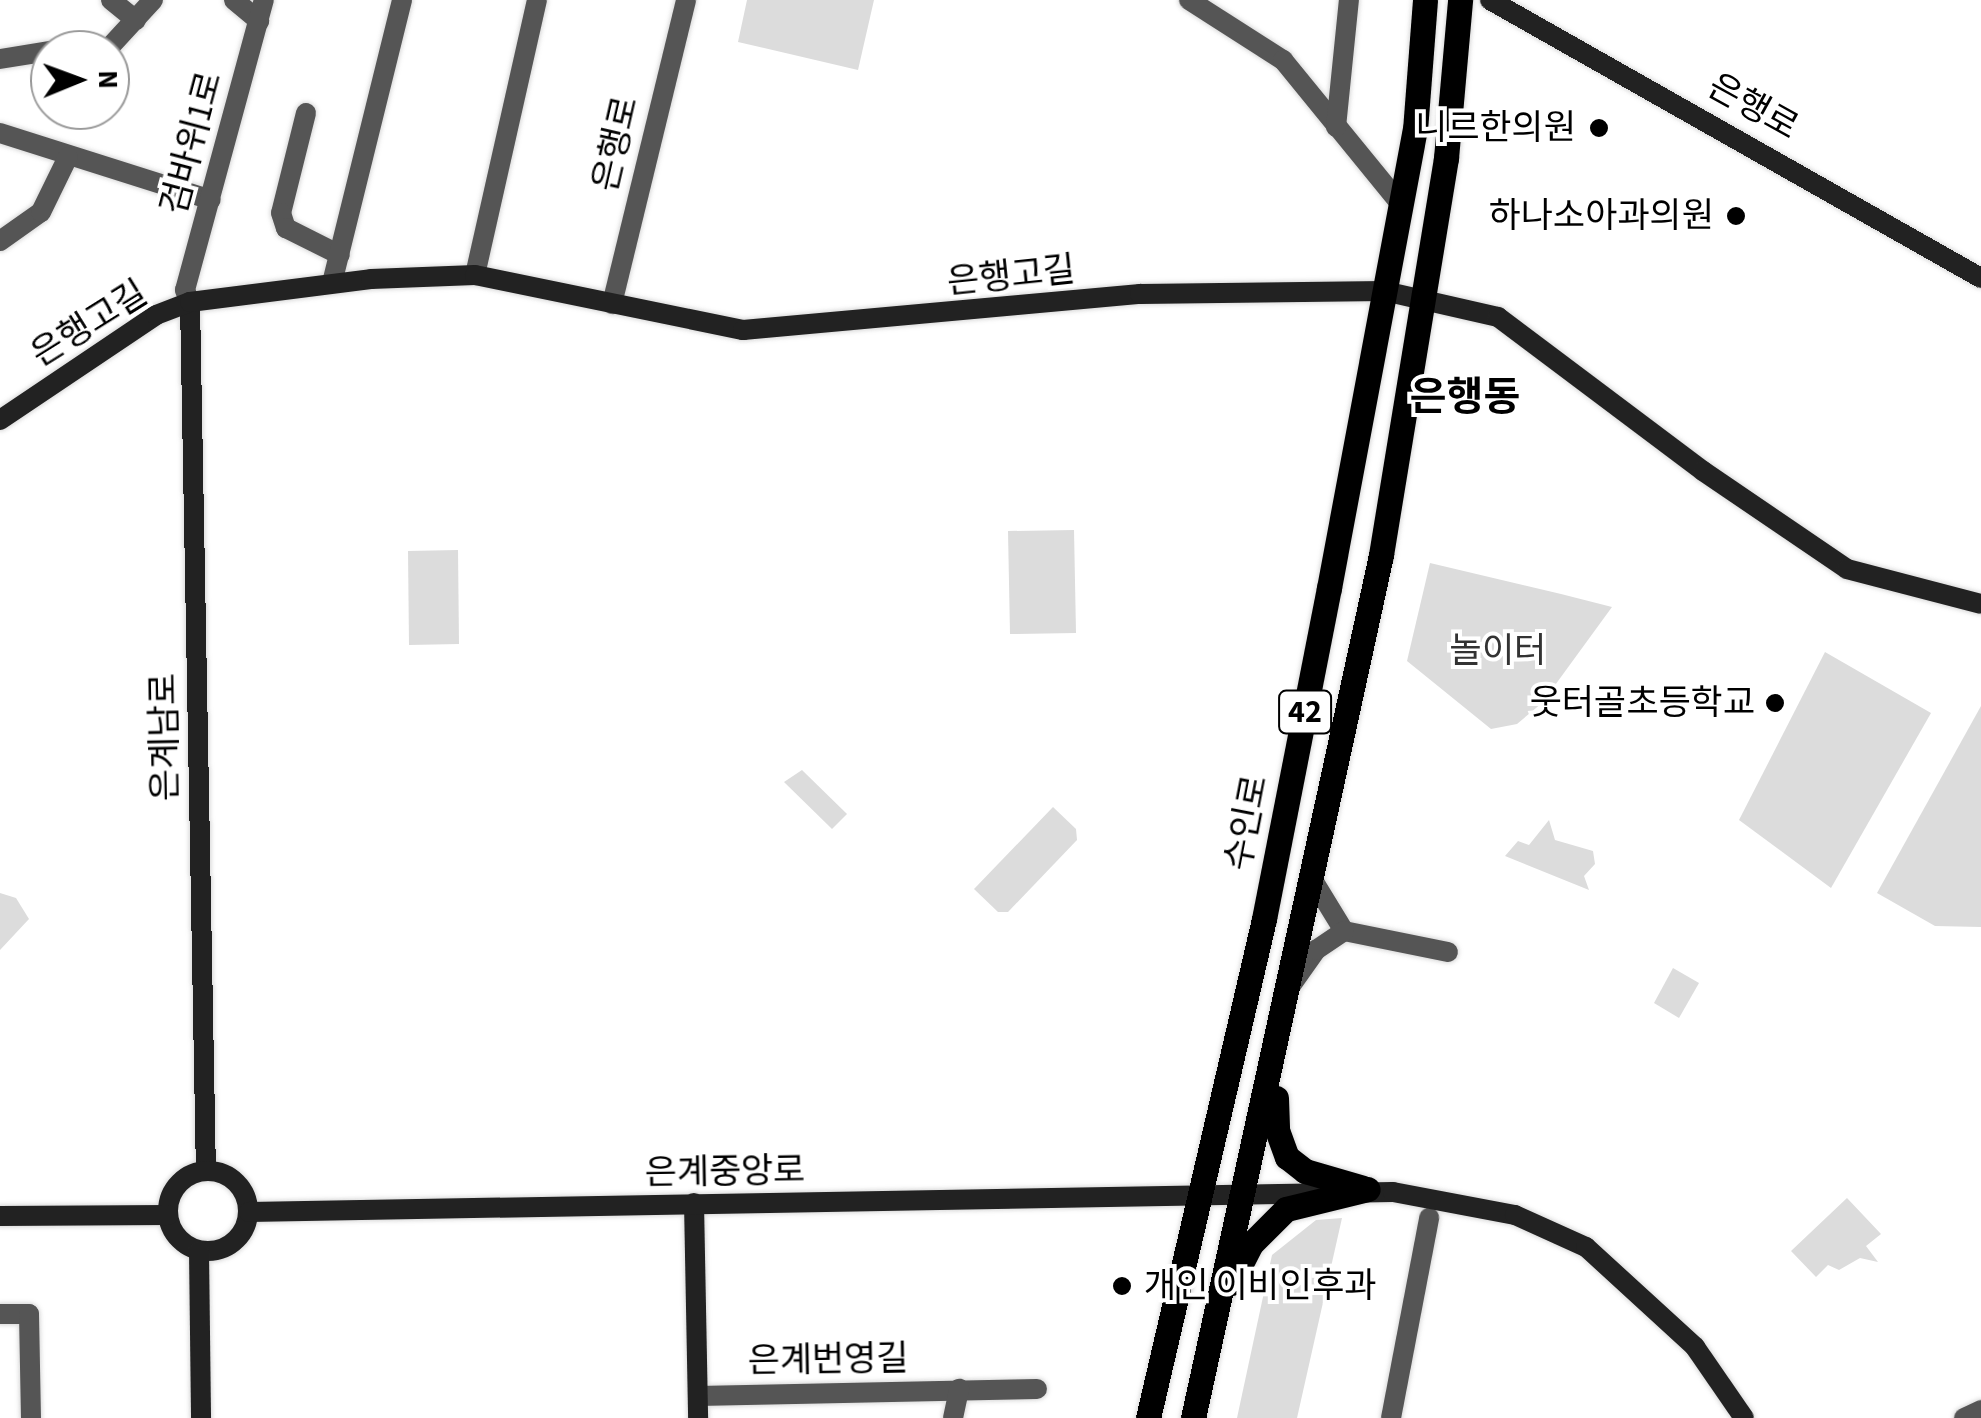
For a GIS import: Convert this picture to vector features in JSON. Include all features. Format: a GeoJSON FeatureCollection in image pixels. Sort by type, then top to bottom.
{"type":"FeatureCollection","features":[{"type":"Feature","properties":{"kind":"main road","name":"수인로"},"geometry":{"type":"LineString","coordinates":[[1148,1418],[1264,919],[1402,206],[1425,0]]}},
{"type":"Feature","properties":{"kind":"main road","name":"42"},"geometry":{"type":"LineString","coordinates":[[1194,1418],[1276,1058],[1381,556],[1446,158],[1460,0]]}},
{"type":"Feature","properties":{"kind":"main road"},"geometry":{"type":"LineString","coordinates":[[1276,1058],[1276,1130],[1287,1157],[1305,1170],[1368,1190]]}},
{"type":"Feature","properties":{"kind":"main road"},"geometry":{"type":"LineString","coordinates":[[1222,1294],[1251,1244],[1286,1209],[1368,1190]]}},
{"type":"Feature","properties":{"kind":"street"},"geometry":{"type":"LineString","coordinates":[[111,0],[136,20]]}},
{"type":"Feature","properties":{"kind":"street"},"geometry":{"type":"LineString","coordinates":[[126,30],[153,0]]}},
{"type":"Feature","properties":{"kind":"street"},"geometry":{"type":"LineString","coordinates":[[234,0],[261,10]]}},
{"type":"Feature","properties":{"kind":"street"},"geometry":{"type":"LineString","coordinates":[[332,283],[402,0]]}},
{"type":"Feature","properties":{"kind":"street"},"geometry":{"type":"LineString","coordinates":[[475,276],[537,0]]}},
{"type":"Feature","properties":{"kind":"street","name":"은행로"},"geometry":{"type":"LineString","coordinates":[[612,304],[686,0]]}},
{"type":"Feature","properties":{"kind":"street"},"geometry":{"type":"LineString","coordinates":[[1189,0],[1264,43],[1402,206]]}},
{"type":"Feature","properties":{"kind":"street"},"geometry":{"type":"LineString","coordinates":[[1336,126],[1348,0]]}},
{"type":"Feature","properties":{"kind":"street","name":"은행로"},"geometry":{"type":"LineString","coordinates":[[1490,0],[1981,278]]}},
{"type":"Feature","properties":{"kind":"street","name":"검바위1로"},"geometry":{"type":"LineString","coordinates":[[190,302],[184,290],[261,10]]}},
{"type":"Feature","properties":{"kind":"street"},"geometry":{"type":"LineString","coordinates":[[0,58],[30,54]]}},
{"type":"Feature","properties":{"kind":"street"},"geometry":{"type":"LineString","coordinates":[[306,114],[281,213],[286,228],[340,255]]}},
{"type":"Feature","properties":{"kind":"street"},"geometry":{"type":"LineString","coordinates":[[0,133],[211,200]]}},
{"type":"Feature","properties":{"kind":"street"},"geometry":{"type":"LineString","coordinates":[[0,242],[40,212],[68,157]]}},
{"type":"Feature","properties":{"kind":"street","name":"은행고길"},"geometry":{"type":"LineString","coordinates":[[0,420],[156,315],[190,302],[332,283],[475,276],[743,330],[780,330],[1140,294],[1384,291],[1498,317],[1838,564],[1981,604]]}},
{"type":"Feature","properties":{"kind":"street","name":"은계남로"},"geometry":{"type":"LineString","coordinates":[[190,302],[206,1170]]}},
{"type":"Feature","properties":{"kind":"street"},"geometry":{"type":"LineString","coordinates":[[1314,882],[1344,931]]}},
{"type":"Feature","properties":{"kind":"street"},"geometry":{"type":"LineString","coordinates":[[1292,984],[1316,950],[1344,931],[1448,952]]}},
{"type":"Feature","properties":{"kind":"street"},"geometry":{"type":"LineString","coordinates":[[206,1170],[232,1178],[249,1212],[233,1244],[199,1251],[178,1238],[168,1215],[174,1190],[206,1170]]}},
{"type":"Feature","properties":{"kind":"street"},"geometry":{"type":"LineString","coordinates":[[1368,1190],[1477,1204],[1586,1247],[1695,1348],[1744,1418]]}},
{"type":"Feature","properties":{"kind":"street","name":"은계중앙로"},"geometry":{"type":"LineString","coordinates":[[249,1212],[1368,1190]]}},
{"type":"Feature","properties":{"kind":"street","name":"은계번영길"},"geometry":{"type":"LineString","coordinates":[[694,1204],[698,1418]]}},
{"type":"Feature","properties":{"kind":"street"},"geometry":{"type":"LineString","coordinates":[[0,1216],[168,1215]]}},
{"type":"Feature","properties":{"kind":"street"},"geometry":{"type":"LineString","coordinates":[[1391,1418],[1430,1218]]}},
{"type":"Feature","properties":{"kind":"street"},"geometry":{"type":"LineString","coordinates":[[199,1251],[200,1418]]}},
{"type":"Feature","properties":{"kind":"street"},"geometry":{"type":"LineString","coordinates":[[0,1314],[29,1314],[31,1418]]}},
{"type":"Feature","properties":{"kind":"street","name":"은계번영길"},"geometry":{"type":"LineString","coordinates":[[953,1418],[959,1389]]}},
{"type":"Feature","properties":{"kind":"street","name":"은계번영길"},"geometry":{"type":"LineString","coordinates":[[698,1396],[1036,1389]]}},
{"type":"Feature","properties":{"kind":"street"},"geometry":{"type":"LineString","coordinates":[[1964,1418],[1981,1410]]}},
{"type":"Feature","properties":{"kind":"green space"},"geometry":{"type":"Polygon","coordinates":[[[747,0],[874,0],[858,70],[738,42],[747,0]]]}},
{"type":"Feature","properties":{"kind":"green space"},"geometry":{"type":"Polygon","coordinates":[[[1074,530],[1076,633],[1010,634],[1008,531],[1074,530]]]}},
{"type":"Feature","properties":{"kind":"green space"},"geometry":{"type":"Polygon","coordinates":[[[458,550],[459,644],[409,645],[408,551],[458,550]]]}},
{"type":"Feature","properties":{"kind":"green space","name":"놀이터"},"geometry":{"type":"Polygon","coordinates":[[[1430,563],[1612,607],[1542,703],[1517,724],[1491,729],[1407,661],[1430,563]]]}},
{"type":"Feature","properties":{"kind":"green space"},"geometry":{"type":"Polygon","coordinates":[[[1825,652],[1931,713],[1831,888],[1739,820],[1825,652]]]}},
{"type":"Feature","properties":{"kind":"green space"},"geometry":{"type":"Polygon","coordinates":[[[1981,706],[1981,927],[1935,926],[1877,893],[1981,706]]]}},
{"type":"Feature","properties":{"kind":"green space"},"geometry":{"type":"Polygon","coordinates":[[[802,770],[847,814],[832,829],[784,782],[802,770]]]}},
{"type":"Feature","properties":{"kind":"green space"},"geometry":{"type":"Polygon","coordinates":[[[1053,807],[1076,829],[1077,840],[1008,912],[998,912],[974,889],[1053,807]]]}},
{"type":"Feature","properties":{"kind":"green space"},"geometry":{"type":"Polygon","coordinates":[[[1549,820],[1555,840],[1593,851],[1595,864],[1584,876],[1589,890],[1505,856],[1518,841],[1529,845],[1549,820]]]}},
{"type":"Feature","properties":{"kind":"green space"},"geometry":{"type":"Polygon","coordinates":[[[0,893],[16,898],[29,919],[0,950],[0,893]]]}},
{"type":"Feature","properties":{"kind":"green space"},"geometry":{"type":"Polygon","coordinates":[[[1673,968],[1699,983],[1679,1018],[1654,1003],[1673,968]]]}},
{"type":"Feature","properties":{"kind":"green space"},"geometry":{"type":"Polygon","coordinates":[[[1847,1198],[1881,1234],[1866,1246],[1878,1262],[1860,1258],[1839,1270],[1828,1265],[1816,1277],[1791,1251],[1847,1198]]]}},
{"type":"Feature","properties":{"kind":"green space"},"geometry":{"type":"Polygon","coordinates":[[[1342,1218],[1297,1418],[1237,1418],[1272,1255],[1316,1220],[1342,1218]]]}},
{"type":"Feature","properties":{"kind":"place","name":"니르한의원"},"geometry":{"type":"Point","coordinates":[1599,128]}},
{"type":"Feature","properties":{"kind":"place","name":"하나소아과의원"},"geometry":{"type":"Point","coordinates":[1736,216]}},
{"type":"Feature","properties":{"kind":"place","name":"웃터골초등학교"},"geometry":{"type":"Point","coordinates":[1775,703]}},
{"type":"Feature","properties":{"kind":"place","name":"개인 이비인후과"},"geometry":{"type":"Point","coordinates":[1122,1286]}},
{"type":"Feature","properties":{"kind":"district","name":"은행동"},"geometry":{"type":"Point","coordinates":[1465,398]}}]}
